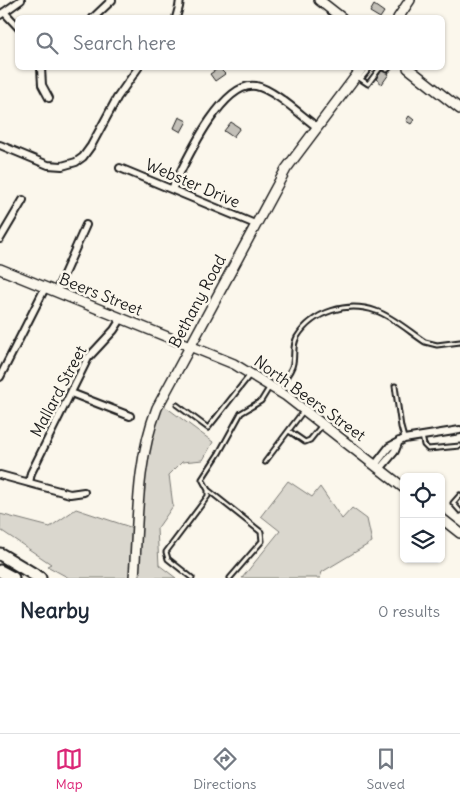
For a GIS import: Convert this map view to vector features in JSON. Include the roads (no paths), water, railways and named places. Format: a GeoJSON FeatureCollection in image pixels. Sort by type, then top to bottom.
{"type":"FeatureCollection","features":[{"type":"Feature","properties":{"kind":"highway"},"geometry":{"type":"LineString","coordinates":[[0,554],[40,578]]}},
{"type":"Feature","properties":{"kind":"highway"},"geometry":{"type":"LineString","coordinates":[[0,571],[13,578]]}},
{"type":"Feature","properties":{"kind":"street"},"geometry":{"type":"LineString","coordinates":[[15,24],[2,13],[21,0]]}},
{"type":"Feature","properties":{"kind":"street"},"geometry":{"type":"LineString","coordinates":[[96,15],[112,0]]}},
{"type":"Feature","properties":{"kind":"street"},"geometry":{"type":"LineString","coordinates":[[177,15],[180,0]]}},
{"type":"Feature","properties":{"kind":"street"},"geometry":{"type":"LineString","coordinates":[[319,0],[338,15]]}},
{"type":"Feature","properties":{"kind":"street"},"geometry":{"type":"LineString","coordinates":[[400,15],[410,0]]}},
{"type":"Feature","properties":{"kind":"street"},"geometry":{"type":"LineString","coordinates":[[40,70],[42,85],[49,98]]}},
{"type":"Feature","properties":{"kind":"street"},"geometry":{"type":"LineString","coordinates":[[0,145],[48,166],[62,166],[76,162],[83,157],[91,146],[117,98],[137,70]]}},
{"type":"Feature","properties":{"kind":"street"},"geometry":{"type":"LineString","coordinates":[[411,70],[460,109]]}},
{"type":"Feature","properties":{"kind":"street","name":"Bethany Road"},"geometry":{"type":"LineString","coordinates":[[134,578],[144,445],[157,408],[286,169],[358,72]]}},
{"type":"Feature","properties":{"kind":"street"},"geometry":{"type":"LineString","coordinates":[[172,189],[211,118],[226,99],[238,89],[249,86],[265,88],[317,126]]}},
{"type":"Feature","properties":{"kind":"street","name":"Webster Drive"},"geometry":{"type":"LineString","coordinates":[[120,168],[255,224]]}},
{"type":"Feature","properties":{"kind":"street"},"geometry":{"type":"LineString","coordinates":[[0,239],[23,200]]}},
{"type":"Feature","properties":{"kind":"street"},"geometry":{"type":"LineString","coordinates":[[56,292],[86,225]]}},
{"type":"Feature","properties":{"kind":"street","name":"Beers Street"},"geometry":{"type":"LineString","coordinates":[[0,269],[190,346]]}},
{"type":"Feature","properties":{"kind":"street"},"geometry":{"type":"LineString","coordinates":[[0,377],[45,288]]}},
{"type":"Feature","properties":{"kind":"street","name":"Mallard Street"},"geometry":{"type":"LineString","coordinates":[[29,483],[31,473],[91,353],[114,330],[121,318]]}},
{"type":"Feature","properties":{"kind":"street","name":"North Beers Street"},"geometry":{"type":"LineString","coordinates":[[190,346],[202,349],[251,373],[274,388],[400,485]]}},
{"type":"Feature","properties":{"kind":"street"},"geometry":{"type":"LineString","coordinates":[[71,393],[130,416]]}},
{"type":"Feature","properties":{"kind":"street"},"geometry":{"type":"LineString","coordinates":[[377,467],[389,447],[401,440],[460,430]]}},
{"type":"Feature","properties":{"kind":"street"},"geometry":{"type":"LineString","coordinates":[[0,475],[70,494],[84,492]]}},
{"type":"Feature","properties":{"kind":"street"},"geometry":{"type":"LineString","coordinates":[[445,521],[460,533]]}},
{"type":"Feature","properties":{"kind":"lane"},"geometry":{"type":"LineString","coordinates":[[358,72],[368,84],[380,70]]}},
{"type":"Feature","properties":{"kind":"lane"},"geometry":{"type":"LineString","coordinates":[[230,578],[262,541],[261,532],[208,490],[202,478],[219,453],[233,424],[241,413],[261,401],[292,368],[294,361],[293,346],[297,336],[309,322],[323,313],[341,308],[368,308],[381,313],[431,345],[460,342]]}},
{"type":"Feature","properties":{"kind":"lane"},"geometry":{"type":"LineString","coordinates":[[177,405],[208,428],[251,373]]}},
{"type":"Feature","properties":{"kind":"lane"},"geometry":{"type":"LineString","coordinates":[[395,386],[401,440]]}},
{"type":"Feature","properties":{"kind":"lane"},"geometry":{"type":"LineString","coordinates":[[265,462],[305,410]]}},
{"type":"Feature","properties":{"kind":"lane"},"geometry":{"type":"LineString","coordinates":[[289,431],[305,442],[310,440],[323,424]]}},
{"type":"Feature","properties":{"kind":"lane"},"geometry":{"type":"LineString","coordinates":[[422,435],[424,445],[428,449],[460,446]]}},
{"type":"Feature","properties":{"kind":"lane"},"geometry":{"type":"LineString","coordinates":[[192,578],[168,559],[166,552],[208,496],[208,490]]}},
{"type":"Feature","properties":{"kind":"lane"},"geometry":{"type":"LineString","coordinates":[[460,495],[453,503],[460,511]]}}]}
